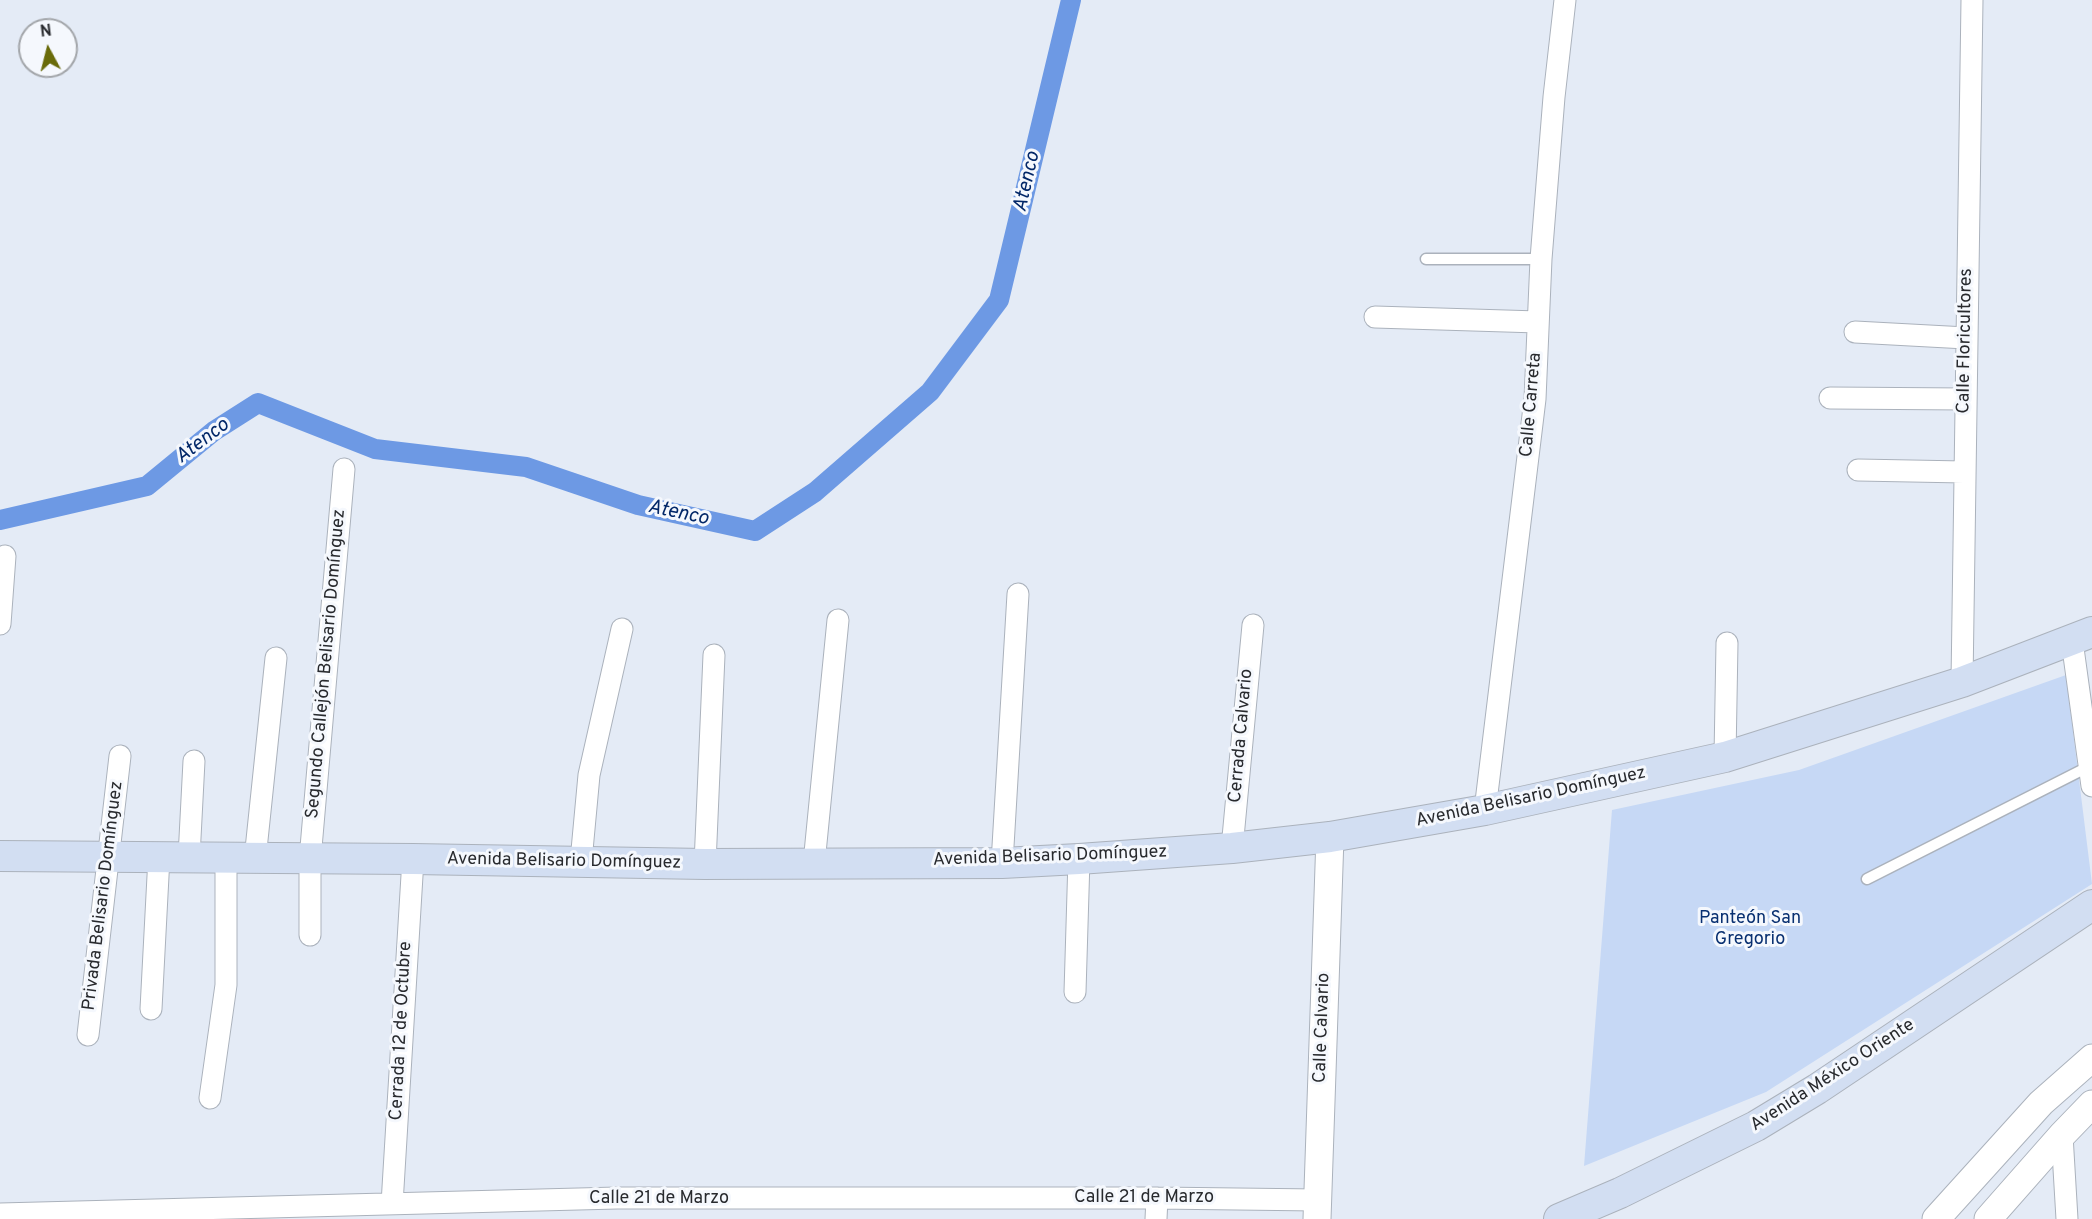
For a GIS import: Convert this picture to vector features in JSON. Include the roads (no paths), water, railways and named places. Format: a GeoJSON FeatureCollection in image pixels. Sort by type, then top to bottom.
{"type":"FeatureCollection","features":[{"type":"Feature","properties":{"kind":"main road","name":"Avenida Belisario Domínguez"},"geometry":{"type":"LineString","coordinates":[[0,856],[705,864],[1002,863],[1232,848],[1330,837],[1485,810],[1725,757],[1962,682],[2082,637]]}},
{"type":"Feature","properties":{"kind":"main road","name":"Avenida México Oriente"},"geometry":{"type":"LineString","coordinates":[[1559,1219],[1668,1171],[1756,1126],[1817,1089],[2092,905]]}},
{"type":"Feature","properties":{"kind":"street","name":"Calle Carreta"},"geometry":{"type":"LineString","coordinates":[[1485,810],[1534,399],[1554,97],[1565,0]]}},
{"type":"Feature","properties":{"kind":"street","name":"Calle Floricultores"},"geometry":{"type":"LineString","coordinates":[[1962,682],[1972,0]]}},
{"type":"Feature","properties":{"kind":"street"},"geometry":{"type":"LineString","coordinates":[[1375,316],[1538,322]]}},
{"type":"Feature","properties":{"kind":"street"},"geometry":{"type":"LineString","coordinates":[[1855,332],[1966,338]]}},
{"type":"Feature","properties":{"kind":"street"},"geometry":{"type":"LineString","coordinates":[[1830,398],[1965,399]]}},
{"type":"Feature","properties":{"kind":"street","name":"Segundo Callejón Belisario Domínguez"},"geometry":{"type":"LineString","coordinates":[[310,859],[344,469]]}},
{"type":"Feature","properties":{"kind":"street"},"geometry":{"type":"LineString","coordinates":[[1858,470],[1964,472]]}},
{"type":"Feature","properties":{"kind":"street"},"geometry":{"type":"LineString","coordinates":[[0,624],[5,556]]}},
{"type":"Feature","properties":{"kind":"street"},"geometry":{"type":"LineString","coordinates":[[1002,863],[1018,594]]}},
{"type":"Feature","properties":{"kind":"street"},"geometry":{"type":"LineString","coordinates":[[814,863],[838,620]]}},
{"type":"Feature","properties":{"kind":"street","name":"Cerrada Calvario"},"geometry":{"type":"LineString","coordinates":[[1232,848],[1253,625]]}},
{"type":"Feature","properties":{"kind":"street"},"geometry":{"type":"LineString","coordinates":[[581,861],[589,775],[622,629]]}},
{"type":"Feature","properties":{"kind":"street"},"geometry":{"type":"LineString","coordinates":[[2082,637],[2091,776]]}},
{"type":"Feature","properties":{"kind":"street"},"geometry":{"type":"LineString","coordinates":[[1725,757],[1727,643]]}},
{"type":"Feature","properties":{"kind":"street"},"geometry":{"type":"LineString","coordinates":[[705,864],[714,655]]}},
{"type":"Feature","properties":{"kind":"street"},"geometry":{"type":"LineString","coordinates":[[255,859],[276,658]]}},
{"type":"Feature","properties":{"kind":"street","name":"Privada Belisario Domínguez"},"geometry":{"type":"LineString","coordinates":[[88,1035],[120,756]]}},
{"type":"Feature","properties":{"kind":"street"},"geometry":{"type":"LineString","coordinates":[[189,857],[194,761]]}},
{"type":"Feature","properties":{"kind":"street","name":"Calle Calvario"},"geometry":{"type":"LineString","coordinates":[[1317,1209],[1330,837]]}},
{"type":"Feature","properties":{"kind":"street"},"geometry":{"type":"LineString","coordinates":[[151,1009],[159,857]]}},
{"type":"Feature","properties":{"kind":"street"},"geometry":{"type":"LineString","coordinates":[[210,1098],[226,985],[226,858]]}},
{"type":"Feature","properties":{"kind":"street"},"geometry":{"type":"LineString","coordinates":[[310,859],[310,935]]}},
{"type":"Feature","properties":{"kind":"street","name":"Cerrada 12 de Octubre"},"geometry":{"type":"LineString","coordinates":[[392,1204],[413,859]]}},
{"type":"Feature","properties":{"kind":"street"},"geometry":{"type":"LineString","coordinates":[[1075,992],[1079,859]]}},
{"type":"Feature","properties":{"kind":"street"},"geometry":{"type":"LineString","coordinates":[[1936,1219],[2042,1103],[2092,1058]]}},
{"type":"Feature","properties":{"kind":"street"},"geometry":{"type":"LineString","coordinates":[[1989,1219],[2092,1104]]}},
{"type":"Feature","properties":{"kind":"street"},"geometry":{"type":"LineString","coordinates":[[2062,1135],[2067,1219]]}},
{"type":"Feature","properties":{"kind":"street","name":"Calle 21 de Marzo"},"geometry":{"type":"LineString","coordinates":[[0,1214],[131,1215],[392,1204],[617,1198],[1157,1198],[1317,1209]]}},
{"type":"Feature","properties":{"kind":"street"},"geometry":{"type":"LineString","coordinates":[[1156,1219],[1157,1198]]}},
{"type":"Feature","properties":{"kind":"lane"},"geometry":{"type":"LineString","coordinates":[[1426,259],[1542,259]]}},
{"type":"Feature","properties":{"kind":"lane"},"geometry":{"type":"LineString","coordinates":[[1867,879],[2091,776]]}},
{"type":"Feature","properties":{"kind":"waterway","name":"Atenco"},"geometry":{"type":"LineString","coordinates":[[0,520],[147,486],[214,431],[258,403],[375,449],[526,467],[638,505],[755,531],[815,492],[930,392],[999,300],[1071,0]]}},
{"type":"Feature","properties":{"kind":"park label","name":"Panteón San Gregorio"},"geometry":{"type":"Point","coordinates":[1750,929]}}]}
